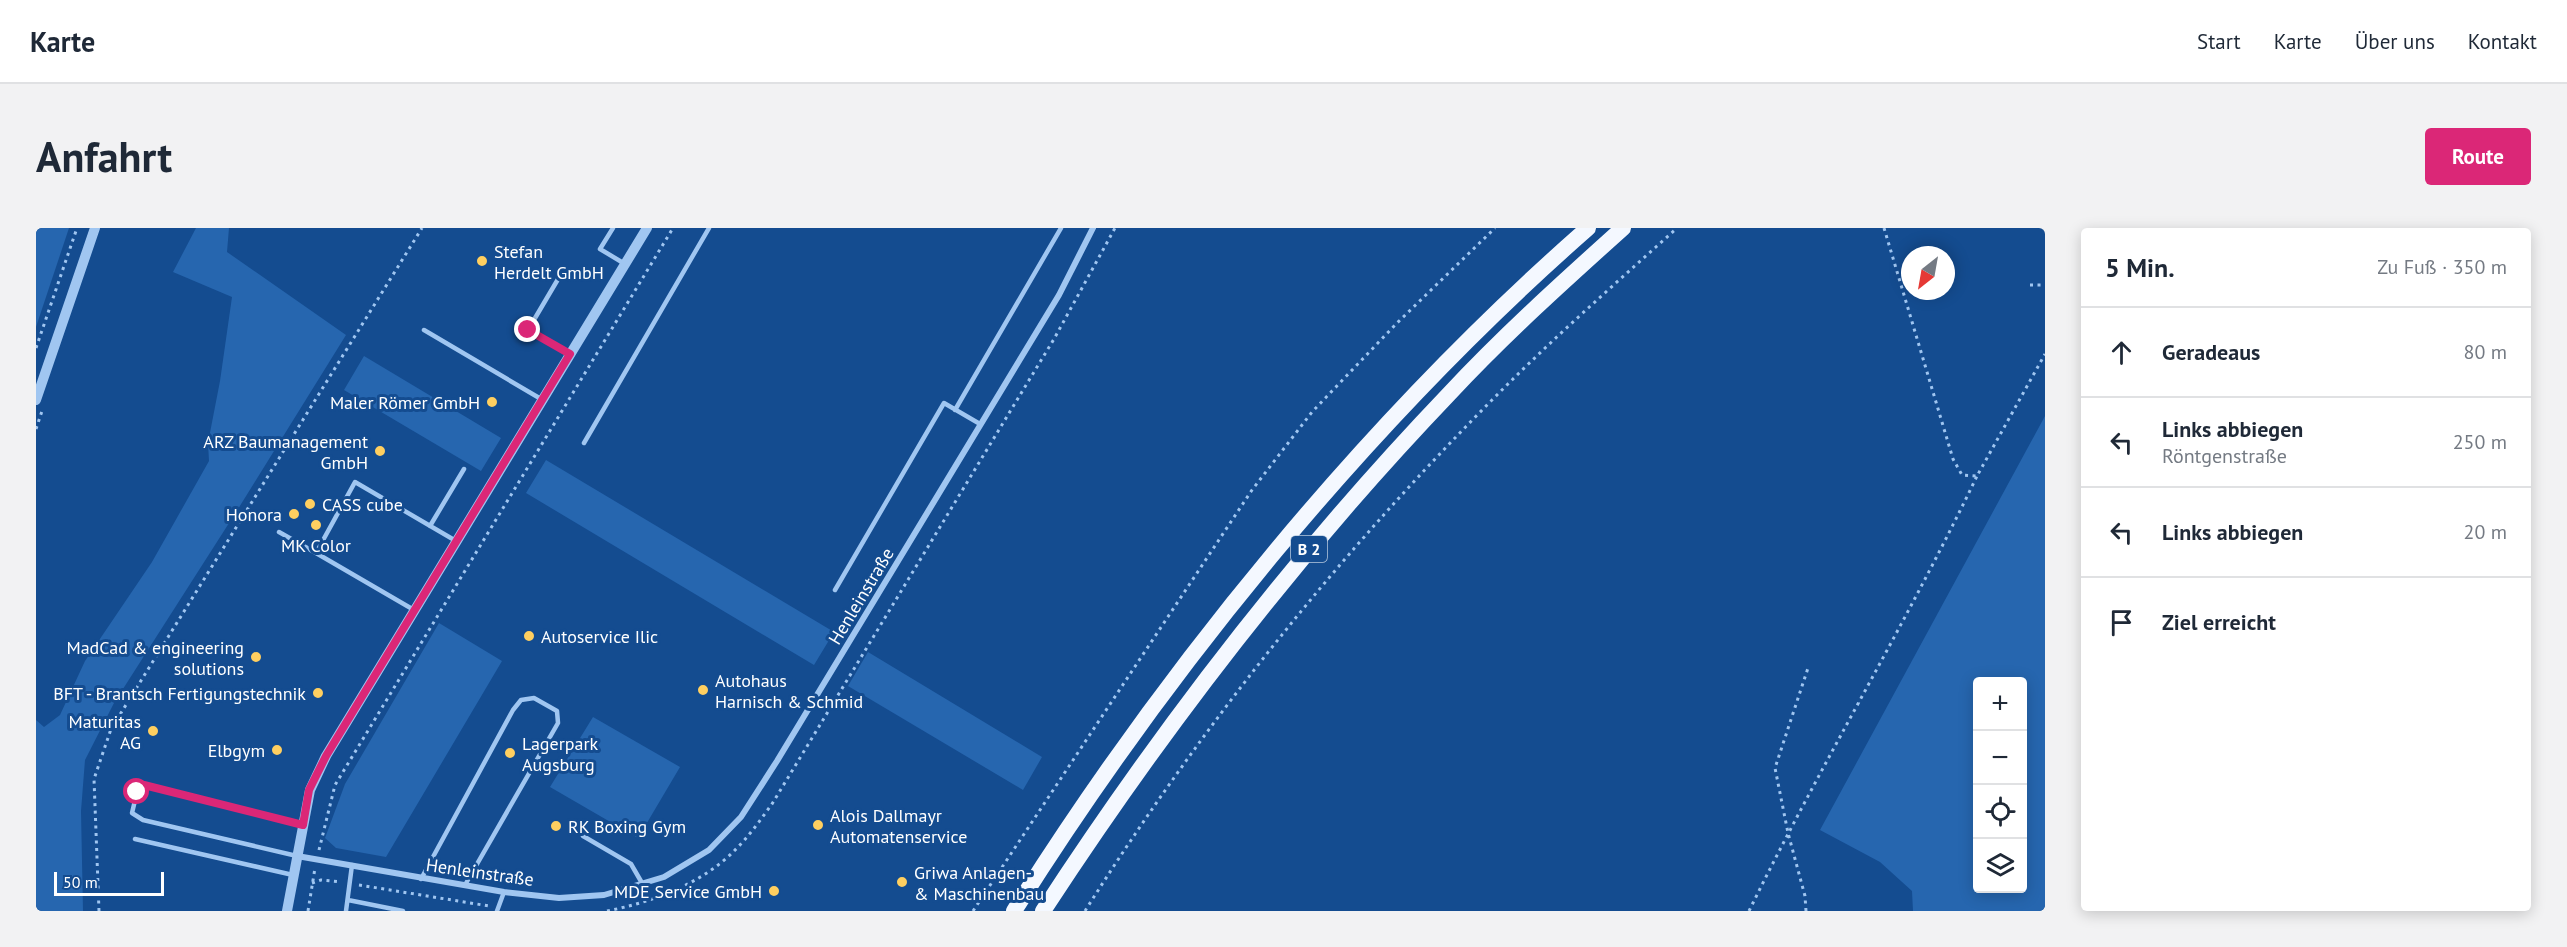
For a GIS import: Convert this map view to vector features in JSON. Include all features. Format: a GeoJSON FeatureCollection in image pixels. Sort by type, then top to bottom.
{"type":"FeatureCollection","features":[{"type":"Feature","properties":{"kind":"highway","name":"B 2"},"geometry":{"type":"LineString","coordinates":[[1014,911],[1133,736],[1218,623],[1290,536],[1354,462],[1434,376],[1587,228]]}},
{"type":"Feature","properties":{"kind":"highway","name":"B 2"},"geometry":{"type":"LineString","coordinates":[[1043,911],[1102,820],[1156,744],[1225,652],[1297,564],[1450,392],[1523,320],[1623,228]]}},
{"type":"Feature","properties":{"kind":"street"},"geometry":{"type":"LineString","coordinates":[[36,400],[95,228]]}},
{"type":"Feature","properties":{"kind":"street"},"geometry":{"type":"LineString","coordinates":[[287,911],[309,790],[326,756],[647,228]]}},
{"type":"Feature","properties":{"kind":"street","name":"Henleinstraße"},"geometry":{"type":"LineString","coordinates":[[297,856],[421,879],[559,898],[604,895],[664,877],[709,850],[741,817],[850,644],[1059,295],[1094,228]]}},
{"type":"Feature","properties":{"kind":"lane"},"geometry":{"type":"LineString","coordinates":[[613,228],[600,249],[625,264]]}},
{"type":"Feature","properties":{"kind":"lane"},"geometry":{"type":"LineString","coordinates":[[584,443],[709,228]]}},
{"type":"Feature","properties":{"kind":"lane"},"geometry":{"type":"LineString","coordinates":[[955,410],[1061,228]]}},
{"type":"Feature","properties":{"kind":"lane"},"geometry":{"type":"LineString","coordinates":[[564,269],[528,330],[570,354]]}},
{"type":"Feature","properties":{"kind":"lane"},"geometry":{"type":"LineString","coordinates":[[424,330],[542,400]]}},
{"type":"Feature","properties":{"kind":"lane"},"geometry":{"type":"LineString","coordinates":[[835,590],[944,403],[980,424]]}},
{"type":"Feature","properties":{"kind":"lane"},"geometry":{"type":"LineString","coordinates":[[430,526],[464,469]]}},
{"type":"Feature","properties":{"kind":"lane"},"geometry":{"type":"LineString","coordinates":[[316,553],[356,482],[456,542]]}},
{"type":"Feature","properties":{"kind":"lane"},"geometry":{"type":"LineString","coordinates":[[279,532],[414,610]]}},
{"type":"Feature","properties":{"kind":"lane"},"geometry":{"type":"LineString","coordinates":[[421,879],[513,710],[521,700],[534,698],[556,711],[558,723],[465,885]]}},
{"type":"Feature","properties":{"kind":"lane"},"geometry":{"type":"LineString","coordinates":[[297,856],[143,820],[132,813],[137,792],[144,785],[303,825]]}},
{"type":"Feature","properties":{"kind":"lane"},"geometry":{"type":"LineString","coordinates":[[583,836],[631,864],[642,884]]}},
{"type":"Feature","properties":{"kind":"lane"},"geometry":{"type":"LineString","coordinates":[[135,839],[293,875]]}},
{"type":"Feature","properties":{"kind":"lane"},"geometry":{"type":"LineString","coordinates":[[346,911],[352,865]]}},
{"type":"Feature","properties":{"kind":"lane"},"geometry":{"type":"LineString","coordinates":[[498,909],[504,892]]}},
{"type":"Feature","properties":{"kind":"lane"},"geometry":{"type":"LineString","coordinates":[[348,900],[403,911]]}},
{"type":"Feature","properties":{"kind":"path"},"geometry":{"type":"LineString","coordinates":[[36,348],[77,228]]}},
{"type":"Feature","properties":{"kind":"path"},"geometry":{"type":"LineString","coordinates":[[99,911],[94,779],[111,729],[422,228]]}},
{"type":"Feature","properties":{"kind":"path"},"geometry":{"type":"LineString","coordinates":[[308,911],[316,860],[335,785],[673,228]]}},
{"type":"Feature","properties":{"kind":"path"},"geometry":{"type":"LineString","coordinates":[[973,911],[1252,490],[1312,412],[1397,323],[1495,228]]}},
{"type":"Feature","properties":{"kind":"path"},"geometry":{"type":"LineString","coordinates":[[1085,911],[1173,778],[1279,636],[1314,594],[1423,472],[1494,398],[1677,228]]}},
{"type":"Feature","properties":{"kind":"path"},"geometry":{"type":"LineString","coordinates":[[1884,228],[1953,459],[1962,475],[1977,476]]}},
{"type":"Feature","properties":{"kind":"path"},"geometry":{"type":"LineString","coordinates":[[2030,285],[2045,285]]}},
{"type":"Feature","properties":{"kind":"path"},"geometry":{"type":"LineString","coordinates":[[1749,911],[1977,476],[2045,354]]}},
{"type":"Feature","properties":{"kind":"path"},"geometry":{"type":"LineString","coordinates":[[1806,911],[1806,896],[1788,833],[1776,768],[1808,668]]}},
{"type":"Feature","properties":{"kind":"path"},"geometry":{"type":"LineString","coordinates":[[312,883],[321,880],[350,883],[498,909]]}},
{"type":"Feature","properties":{"kind":"shaded area"},"geometry":{"type":"Polygon","coordinates":[[[36,228],[69,228],[36,327],[36,228]]]}},
{"type":"Feature","properties":{"kind":"shaded area"},"geometry":{"type":"Polygon","coordinates":[[[196,228],[229,228],[227,252],[346,335],[114,703],[85,760],[81,811],[83,911],[36,911],[36,720],[44,727],[60,715],[85,661],[152,562],[209,461],[208,443],[232,297],[173,272],[196,228]]]}},
{"type":"Feature","properties":{"kind":"shaded area"},"geometry":{"type":"Polygon","coordinates":[[[364,356],[501,438],[481,471],[344,390],[364,356]]]}},
{"type":"Feature","properties":{"kind":"shaded area"},"geometry":{"type":"Polygon","coordinates":[[[2045,416],[2045,911],[1913,911],[1912,891],[1880,862],[1820,830],[2045,416]]]}},
{"type":"Feature","properties":{"kind":"shaded area"},"geometry":{"type":"Polygon","coordinates":[[[546,460],[834,632],[814,665],[526,493],[546,460]]]}},
{"type":"Feature","properties":{"kind":"shaded area"},"geometry":{"type":"Polygon","coordinates":[[[439,623],[502,661],[386,857],[336,848],[325,838],[345,784],[439,623]]]}},
{"type":"Feature","properties":{"kind":"shaded area"},"geometry":{"type":"Polygon","coordinates":[[[868,652],[1042,757],[1023,790],[848,686],[868,652]]]}},
{"type":"Feature","properties":{"kind":"shaded area"},"geometry":{"type":"Polygon","coordinates":[[[593,717],[680,767],[638,838],[550,787],[593,717]]]}},
{"type":"Feature","properties":{"kind":"place","name":"Stefan Herdelt GmbH"},"geometry":{"type":"Point","coordinates":[482,261]}},
{"type":"Feature","properties":{"kind":"place","name":"Maler Römer GmbH"},"geometry":{"type":"Point","coordinates":[492,402]}},
{"type":"Feature","properties":{"kind":"place","name":"ARZ Baumanagement GmbH"},"geometry":{"type":"Point","coordinates":[380,451]}},
{"type":"Feature","properties":{"kind":"place","name":"CASS cube"},"geometry":{"type":"Point","coordinates":[310,504]}},
{"type":"Feature","properties":{"kind":"place","name":"Honora"},"geometry":{"type":"Point","coordinates":[294,514]}},
{"type":"Feature","properties":{"kind":"place","name":"MK Color"},"geometry":{"type":"Point","coordinates":[316,525]}},
{"type":"Feature","properties":{"kind":"place","name":"Autoservice Ilic"},"geometry":{"type":"Point","coordinates":[529,636]}},
{"type":"Feature","properties":{"kind":"place","name":"MadCad & engineering solutions"},"geometry":{"type":"Point","coordinates":[256,657]}},
{"type":"Feature","properties":{"kind":"place","name":"Autohaus Harnisch & Schmid"},"geometry":{"type":"Point","coordinates":[703,690]}},
{"type":"Feature","properties":{"kind":"place","name":"BFT - Brantsch Fertigungstechnik"},"geometry":{"type":"Point","coordinates":[318,693]}},
{"type":"Feature","properties":{"kind":"place","name":"Maturitas AG"},"geometry":{"type":"Point","coordinates":[153,731]}},
{"type":"Feature","properties":{"kind":"place","name":"Elbgym"},"geometry":{"type":"Point","coordinates":[277,750]}},
{"type":"Feature","properties":{"kind":"place","name":"Lagerpark Augsburg"},"geometry":{"type":"Point","coordinates":[510,753]}},
{"type":"Feature","properties":{"kind":"place","name":"Alois Dallmayr Automatenservice"},"geometry":{"type":"Point","coordinates":[818,825]}},
{"type":"Feature","properties":{"kind":"place","name":"RK Boxing Gym"},"geometry":{"type":"Point","coordinates":[556,826]}},
{"type":"Feature","properties":{"kind":"place","name":"Griwa Anlagen- & Maschinenbau"},"geometry":{"type":"Point","coordinates":[902,882]}},
{"type":"Feature","properties":{"kind":"place","name":"MDE Service GmbH"},"geometry":{"type":"Point","coordinates":[774,891]}},
{"type":"Feature","properties":{"kind":"route"},"geometry":{"type":"LineString","coordinates":[[137,792],[144,785],[303,825],[309,790],[326,756],[570,354],[528,330]]}}]}
